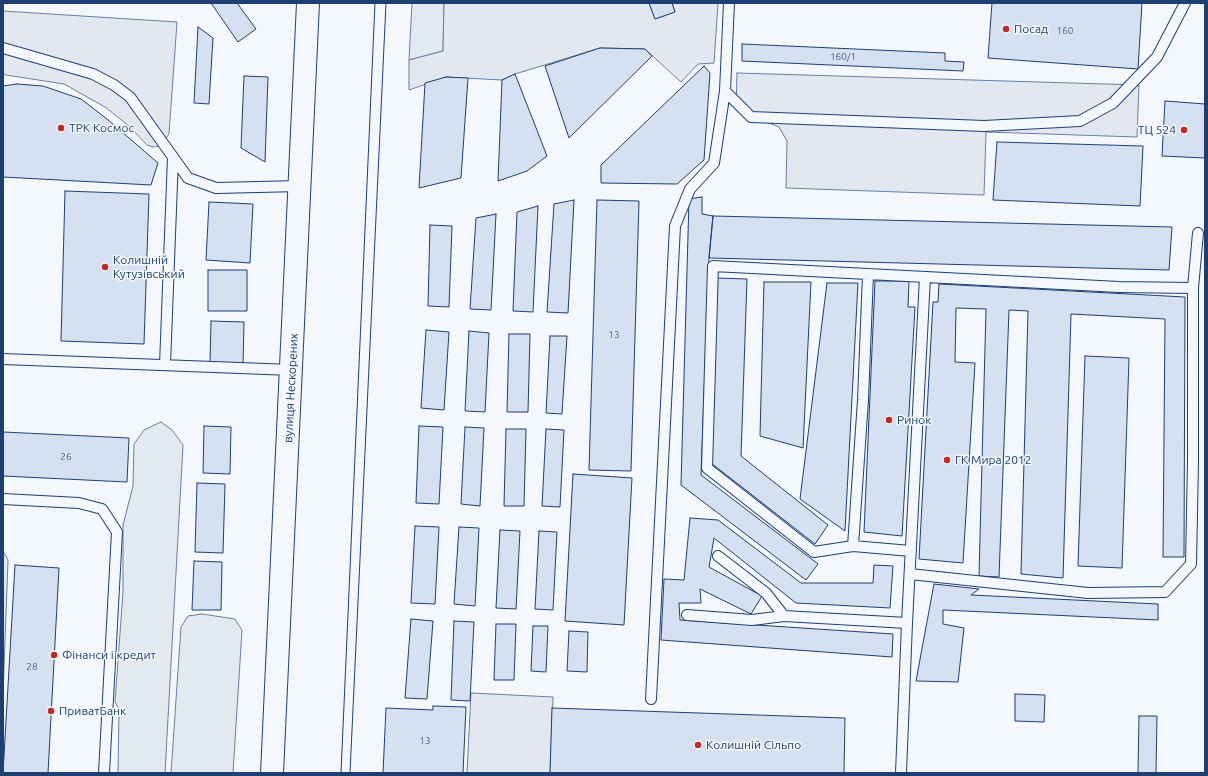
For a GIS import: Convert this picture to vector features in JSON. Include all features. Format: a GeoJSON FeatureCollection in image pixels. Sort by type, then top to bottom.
{"type":"FeatureCollection","features":[{"type":"Feature","properties":{"kind":"main road","name":"вулиця Нескорених"},"geometry":{"type":"LineString","coordinates":[[272,773],[308,3]]}},
{"type":"Feature","properties":{"kind":"lane"},"geometry":{"type":"LineString","coordinates":[[651,699],[675,226],[690,189],[714,163],[726,91],[729,3]]}},
{"type":"Feature","properties":{"kind":"lane"},"geometry":{"type":"LineString","coordinates":[[726,91],[751,117],[984,126],[1080,121],[1113,103],[1157,57],[1185,3]]}},
{"type":"Feature","properties":{"kind":"lane"},"geometry":{"type":"LineString","coordinates":[[3,48],[93,74],[114,84],[130,97],[188,178],[216,188],[300,186]]}},
{"type":"Feature","properties":{"kind":"lane"},"geometry":{"type":"LineString","coordinates":[[165,365],[173,157]]}},
{"type":"Feature","properties":{"kind":"lane"},"geometry":{"type":"LineString","coordinates":[[910,574],[1088,593],[1165,592],[1191,564],[1194,462],[1193,288],[1198,233]]}},
{"type":"Feature","properties":{"kind":"lane"},"geometry":{"type":"LineString","coordinates":[[911,551],[853,546],[814,552],[706,468],[713,266],[1119,287],[1193,288]]}},
{"type":"Feature","properties":{"kind":"lane"},"geometry":{"type":"LineString","coordinates":[[853,546],[863,400],[868,274]]}},
{"type":"Feature","properties":{"kind":"lane"},"geometry":{"type":"LineString","coordinates":[[901,773],[907,623],[925,278]]}},
{"type":"Feature","properties":{"kind":"lane"},"geometry":{"type":"LineString","coordinates":[[3,359],[292,370]]}},
{"type":"Feature","properties":{"kind":"lane"},"geometry":{"type":"LineString","coordinates":[[3,499],[79,503],[102,509],[117,532],[104,773]]}},
{"type":"Feature","properties":{"kind":"lane"},"geometry":{"type":"LineString","coordinates":[[718,556],[766,593],[784,616]]}},
{"type":"Feature","properties":{"kind":"lane"},"geometry":{"type":"LineString","coordinates":[[687,615],[752,620],[784,616],[907,623]]}},
{"type":"Feature","properties":{"kind":"shaded area"},"geometry":{"type":"Polygon","coordinates":[[[412,3],[444,3],[443,51],[409,60],[412,3]]]}},
{"type":"Feature","properties":{"kind":"shaded area"},"geometry":{"type":"Polygon","coordinates":[[[444,3],[649,3],[655,19],[675,12],[672,3],[718,3],[714,63],[698,64],[681,82],[645,49],[600,48],[515,74],[502,80],[446,77],[409,90],[409,60],[443,51],[444,3]]]}},
{"type":"Feature","properties":{"kind":"shaded area"},"geometry":{"type":"Polygon","coordinates":[[[3,11],[177,22],[169,134],[161,146],[153,147],[147,145],[129,126],[105,107],[64,84],[6,75],[3,73],[3,11]]]}},
{"type":"Feature","properties":{"kind":"shaded area"},"geometry":{"type":"Polygon","coordinates":[[[737,73],[1139,85],[1137,137],[986,132],[984,195],[786,188],[787,141],[779,127],[736,110],[737,73]]]}},
{"type":"Feature","properties":{"kind":"shaded area"},"geometry":{"type":"Polygon","coordinates":[[[161,422],[172,430],[183,445],[165,773],[118,773],[119,709],[115,702],[123,592],[123,525],[133,486],[134,444],[144,430],[161,422]]]}},
{"type":"Feature","properties":{"kind":"shaded area"},"geometry":{"type":"Polygon","coordinates":[[[3,551],[8,560],[3,696],[3,551]]]}},
{"type":"Feature","properties":{"kind":"shaded area"},"geometry":{"type":"Polygon","coordinates":[[[202,614],[235,619],[242,630],[233,773],[171,773],[181,627],[188,616],[202,614]]]}},
{"type":"Feature","properties":{"kind":"shaded area"},"geometry":{"type":"Polygon","coordinates":[[[471,693],[553,697],[550,773],[467,773],[471,693]]]}},
{"type":"Feature","properties":{"kind":"building"},"geometry":{"type":"Polygon","coordinates":[[[211,3],[237,3],[256,29],[238,42],[211,3]]]}},
{"type":"Feature","properties":{"kind":"building"},"geometry":{"type":"Polygon","coordinates":[[[649,3],[672,3],[675,12],[655,19],[649,3]]]}},
{"type":"Feature","properties":{"kind":"building"},"geometry":{"type":"Polygon","coordinates":[[[992,3],[1142,3],[1138,69],[988,58],[992,3]]]}},
{"type":"Feature","properties":{"kind":"building"},"geometry":{"type":"Polygon","coordinates":[[[198,27],[213,38],[209,104],[194,103],[198,27]]]}},
{"type":"Feature","properties":{"kind":"building"},"geometry":{"type":"Polygon","coordinates":[[[742,44],[945,53],[945,61],[964,62],[963,71],[742,61],[742,44]]]}},
{"type":"Feature","properties":{"kind":"building"},"geometry":{"type":"Polygon","coordinates":[[[600,48],[645,49],[652,56],[569,138],[545,66],[600,48]]]}},
{"type":"Feature","properties":{"kind":"building"},"geometry":{"type":"Polygon","coordinates":[[[704,66],[710,73],[704,160],[677,184],[601,183],[601,165],[704,66]]]}},
{"type":"Feature","properties":{"kind":"building"},"geometry":{"type":"Polygon","coordinates":[[[515,74],[547,156],[527,171],[498,181],[502,80],[515,74]]]}},
{"type":"Feature","properties":{"kind":"building"},"geometry":{"type":"Polygon","coordinates":[[[244,76],[268,77],[265,162],[241,148],[244,76]]]}},
{"type":"Feature","properties":{"kind":"building"},"geometry":{"type":"Polygon","coordinates":[[[446,77],[468,78],[461,178],[419,188],[425,83],[446,77]]]}},
{"type":"Feature","properties":{"kind":"building","name":"ТРК Космос"},"geometry":{"type":"Polygon","coordinates":[[[17,84],[43,86],[81,99],[107,119],[158,163],[151,185],[3,177],[3,86],[17,84]]]}},
{"type":"Feature","properties":{"kind":"building","name":"ТЦ 524"},"geometry":{"type":"Polygon","coordinates":[[[1165,101],[1205,104],[1205,158],[1162,156],[1165,101]]]}},
{"type":"Feature","properties":{"kind":"building"},"geometry":{"type":"Polygon","coordinates":[[[997,142],[1143,146],[1140,206],[993,200],[997,142]]]}},
{"type":"Feature","properties":{"kind":"building","name":"Колишній Кутузівський"},"geometry":{"type":"Polygon","coordinates":[[[65,191],[149,194],[144,344],[61,341],[65,191]]]}},
{"type":"Feature","properties":{"kind":"building"},"geometry":{"type":"Polygon","coordinates":[[[702,197],[702,214],[713,216],[709,258],[701,475],[818,564],[806,580],[681,485],[689,199],[702,197]]]}},
{"type":"Feature","properties":{"kind":"building"},"geometry":{"type":"Polygon","coordinates":[[[574,200],[568,313],[547,312],[554,204],[574,200]]]}},
{"type":"Feature","properties":{"kind":"building"},"geometry":{"type":"Polygon","coordinates":[[[597,200],[639,201],[631,471],[589,470],[597,200]]]}},
{"type":"Feature","properties":{"kind":"building"},"geometry":{"type":"Polygon","coordinates":[[[209,202],[253,204],[250,263],[206,260],[209,202]]]}},
{"type":"Feature","properties":{"kind":"building"},"geometry":{"type":"Polygon","coordinates":[[[538,206],[533,312],[513,311],[517,212],[538,206]]]}},
{"type":"Feature","properties":{"kind":"building"},"geometry":{"type":"Polygon","coordinates":[[[496,214],[491,310],[470,309],[476,218],[496,214]]]}},
{"type":"Feature","properties":{"kind":"building"},"geometry":{"type":"Polygon","coordinates":[[[713,216],[1172,227],[1169,270],[709,258],[713,216]]]}},
{"type":"Feature","properties":{"kind":"building"},"geometry":{"type":"Polygon","coordinates":[[[430,225],[452,226],[449,307],[428,306],[430,225]]]}},
{"type":"Feature","properties":{"kind":"building"},"geometry":{"type":"Polygon","coordinates":[[[208,270],[247,270],[247,311],[208,311],[208,270]]]}},
{"type":"Feature","properties":{"kind":"building"},"geometry":{"type":"Polygon","coordinates":[[[717,278],[747,279],[741,456],[828,525],[815,544],[711,463],[717,278]]]}},
{"type":"Feature","properties":{"kind":"building","name":"Ринок"},"geometry":{"type":"Polygon","coordinates":[[[875,281],[909,281],[908,307],[915,307],[902,536],[864,532],[875,281]]]}},
{"type":"Feature","properties":{"kind":"building"},"geometry":{"type":"Polygon","coordinates":[[[764,282],[811,282],[803,448],[760,436],[764,282]]]}},
{"type":"Feature","properties":{"kind":"building"},"geometry":{"type":"Polygon","coordinates":[[[827,283],[858,283],[845,531],[800,499],[827,283]]]}},
{"type":"Feature","properties":{"kind":"building","name":"ГК Мира 2012"},"geometry":{"type":"Polygon","coordinates":[[[939,284],[1185,297],[1184,557],[1163,557],[1165,319],[1071,314],[1063,578],[1021,574],[1028,311],[1009,310],[999,577],[979,576],[986,309],[956,308],[955,362],[975,363],[963,563],[919,559],[933,302],[938,302],[939,284]]]}},
{"type":"Feature","properties":{"kind":"building"},"geometry":{"type":"Polygon","coordinates":[[[211,321],[244,322],[243,365],[210,364],[211,321]]]}},
{"type":"Feature","properties":{"kind":"building"},"geometry":{"type":"Polygon","coordinates":[[[426,330],[449,332],[444,410],[421,408],[426,330]]]}},
{"type":"Feature","properties":{"kind":"building"},"geometry":{"type":"Polygon","coordinates":[[[469,331],[489,333],[485,412],[465,411],[469,331]]]}},
{"type":"Feature","properties":{"kind":"building"},"geometry":{"type":"Polygon","coordinates":[[[509,334],[530,334],[528,412],[507,412],[509,334]]]}},
{"type":"Feature","properties":{"kind":"building"},"geometry":{"type":"Polygon","coordinates":[[[550,336],[567,336],[562,414],[546,413],[550,336]]]}},
{"type":"Feature","properties":{"kind":"building"},"geometry":{"type":"Polygon","coordinates":[[[1085,356],[1129,358],[1122,568],[1078,566],[1085,356]]]}},
{"type":"Feature","properties":{"kind":"building"},"geometry":{"type":"Polygon","coordinates":[[[204,426],[231,427],[230,474],[203,473],[204,426]]]}},
{"type":"Feature","properties":{"kind":"building"},"geometry":{"type":"Polygon","coordinates":[[[419,426],[443,427],[439,504],[416,503],[419,426]]]}},
{"type":"Feature","properties":{"kind":"building"},"geometry":{"type":"Polygon","coordinates":[[[465,427],[484,428],[480,506],[461,504],[465,427]]]}},
{"type":"Feature","properties":{"kind":"building"},"geometry":{"type":"Polygon","coordinates":[[[506,429],[526,429],[524,506],[504,506],[506,429]]]}},
{"type":"Feature","properties":{"kind":"building"},"geometry":{"type":"Polygon","coordinates":[[[546,429],[564,430],[560,507],[542,506],[546,429]]]}},
{"type":"Feature","properties":{"kind":"building"},"geometry":{"type":"Polygon","coordinates":[[[3,432],[129,438],[127,482],[3,476],[3,432]]]}},
{"type":"Feature","properties":{"kind":"building"},"geometry":{"type":"Polygon","coordinates":[[[573,474],[632,478],[624,625],[565,621],[573,474]]]}},
{"type":"Feature","properties":{"kind":"building"},"geometry":{"type":"Polygon","coordinates":[[[197,483],[225,484],[223,553],[195,552],[197,483]]]}},
{"type":"Feature","properties":{"kind":"building"},"geometry":{"type":"Polygon","coordinates":[[[690,518],[718,520],[801,583],[873,583],[874,565],[893,566],[890,608],[796,603],[714,538],[709,567],[762,596],[751,614],[700,589],[701,603],[679,603],[680,620],[893,634],[892,657],[661,640],[664,579],[684,580],[690,518]]]}},
{"type":"Feature","properties":{"kind":"building"},"geometry":{"type":"Polygon","coordinates":[[[415,526],[439,527],[435,604],[411,603],[415,526]]]}},
{"type":"Feature","properties":{"kind":"building"},"geometry":{"type":"Polygon","coordinates":[[[459,527],[479,528],[475,606],[454,604],[459,527]]]}},
{"type":"Feature","properties":{"kind":"building"},"geometry":{"type":"Polygon","coordinates":[[[500,530],[520,531],[516,609],[496,608],[500,530]]]}},
{"type":"Feature","properties":{"kind":"building"},"geometry":{"type":"Polygon","coordinates":[[[539,531],[557,532],[553,610],[535,609],[539,531]]]}},
{"type":"Feature","properties":{"kind":"building"},"geometry":{"type":"Polygon","coordinates":[[[194,561],[222,562],[221,610],[192,610],[194,561]]]}},
{"type":"Feature","properties":{"kind":"building"},"geometry":{"type":"Polygon","coordinates":[[[15,565],[59,568],[48,773],[3,773],[15,565]]]}},
{"type":"Feature","properties":{"kind":"building"},"geometry":{"type":"Polygon","coordinates":[[[934,584],[979,589],[971,595],[1158,604],[1158,620],[943,610],[943,624],[964,628],[958,682],[916,681],[934,584]]]}},
{"type":"Feature","properties":{"kind":"building"},"geometry":{"type":"Polygon","coordinates":[[[411,619],[433,621],[427,699],[405,698],[411,619]]]}},
{"type":"Feature","properties":{"kind":"building"},"geometry":{"type":"Polygon","coordinates":[[[454,621],[474,622],[470,701],[451,700],[454,621]]]}},
{"type":"Feature","properties":{"kind":"building"},"geometry":{"type":"Polygon","coordinates":[[[496,624],[516,624],[514,680],[494,680],[496,624]]]}},
{"type":"Feature","properties":{"kind":"building"},"geometry":{"type":"Polygon","coordinates":[[[533,626],[548,626],[546,672],[531,671],[533,626]]]}},
{"type":"Feature","properties":{"kind":"building"},"geometry":{"type":"Polygon","coordinates":[[[569,631],[588,632],[587,672],[567,671],[569,631]]]}},
{"type":"Feature","properties":{"kind":"building"},"geometry":{"type":"Polygon","coordinates":[[[1015,694],[1045,695],[1044,722],[1015,721],[1015,694]]]}},
{"type":"Feature","properties":{"kind":"building"},"geometry":{"type":"Polygon","coordinates":[[[433,706],[466,707],[463,773],[383,773],[386,708],[433,710],[433,706]]]}},
{"type":"Feature","properties":{"kind":"building","name":"Колишній Сільпо"},"geometry":{"type":"Polygon","coordinates":[[[552,708],[845,718],[844,773],[550,773],[552,708]]]}},
{"type":"Feature","properties":{"kind":"building"},"geometry":{"type":"Polygon","coordinates":[[[1139,716],[1157,716],[1156,773],[1138,773],[1139,716]]]}},
{"type":"Feature","properties":{"kind":"tram line"},"geometry":{"type":"LineString","coordinates":[[341,773],[375,3]]}},
{"type":"Feature","properties":{"kind":"tram line"},"geometry":{"type":"LineString","coordinates":[[350,773],[386,3]]}},
{"type":"Feature","properties":{"kind":"place","name":"Посад"},"geometry":{"type":"Point","coordinates":[1006,29]}},
{"type":"Feature","properties":{"kind":"place","name":"ТРК Космос"},"geometry":{"type":"Point","coordinates":[61,128]}},
{"type":"Feature","properties":{"kind":"place","name":"ТЦ 524"},"geometry":{"type":"Point","coordinates":[1184,130]}},
{"type":"Feature","properties":{"kind":"place","name":"Колишній Кутузівський"},"geometry":{"type":"Point","coordinates":[105,267]}},
{"type":"Feature","properties":{"kind":"place","name":"Ринок"},"geometry":{"type":"Point","coordinates":[889,420]}},
{"type":"Feature","properties":{"kind":"place","name":"ГК Мира 2012"},"geometry":{"type":"Point","coordinates":[947,460]}},
{"type":"Feature","properties":{"kind":"place","name":"Фінанси і кредит"},"geometry":{"type":"Point","coordinates":[54,655]}},
{"type":"Feature","properties":{"kind":"place","name":"ПриватБанк"},"geometry":{"type":"Point","coordinates":[51,711]}},
{"type":"Feature","properties":{"kind":"place","name":"Колишній Сільпо"},"geometry":{"type":"Point","coordinates":[698,745]}}]}
